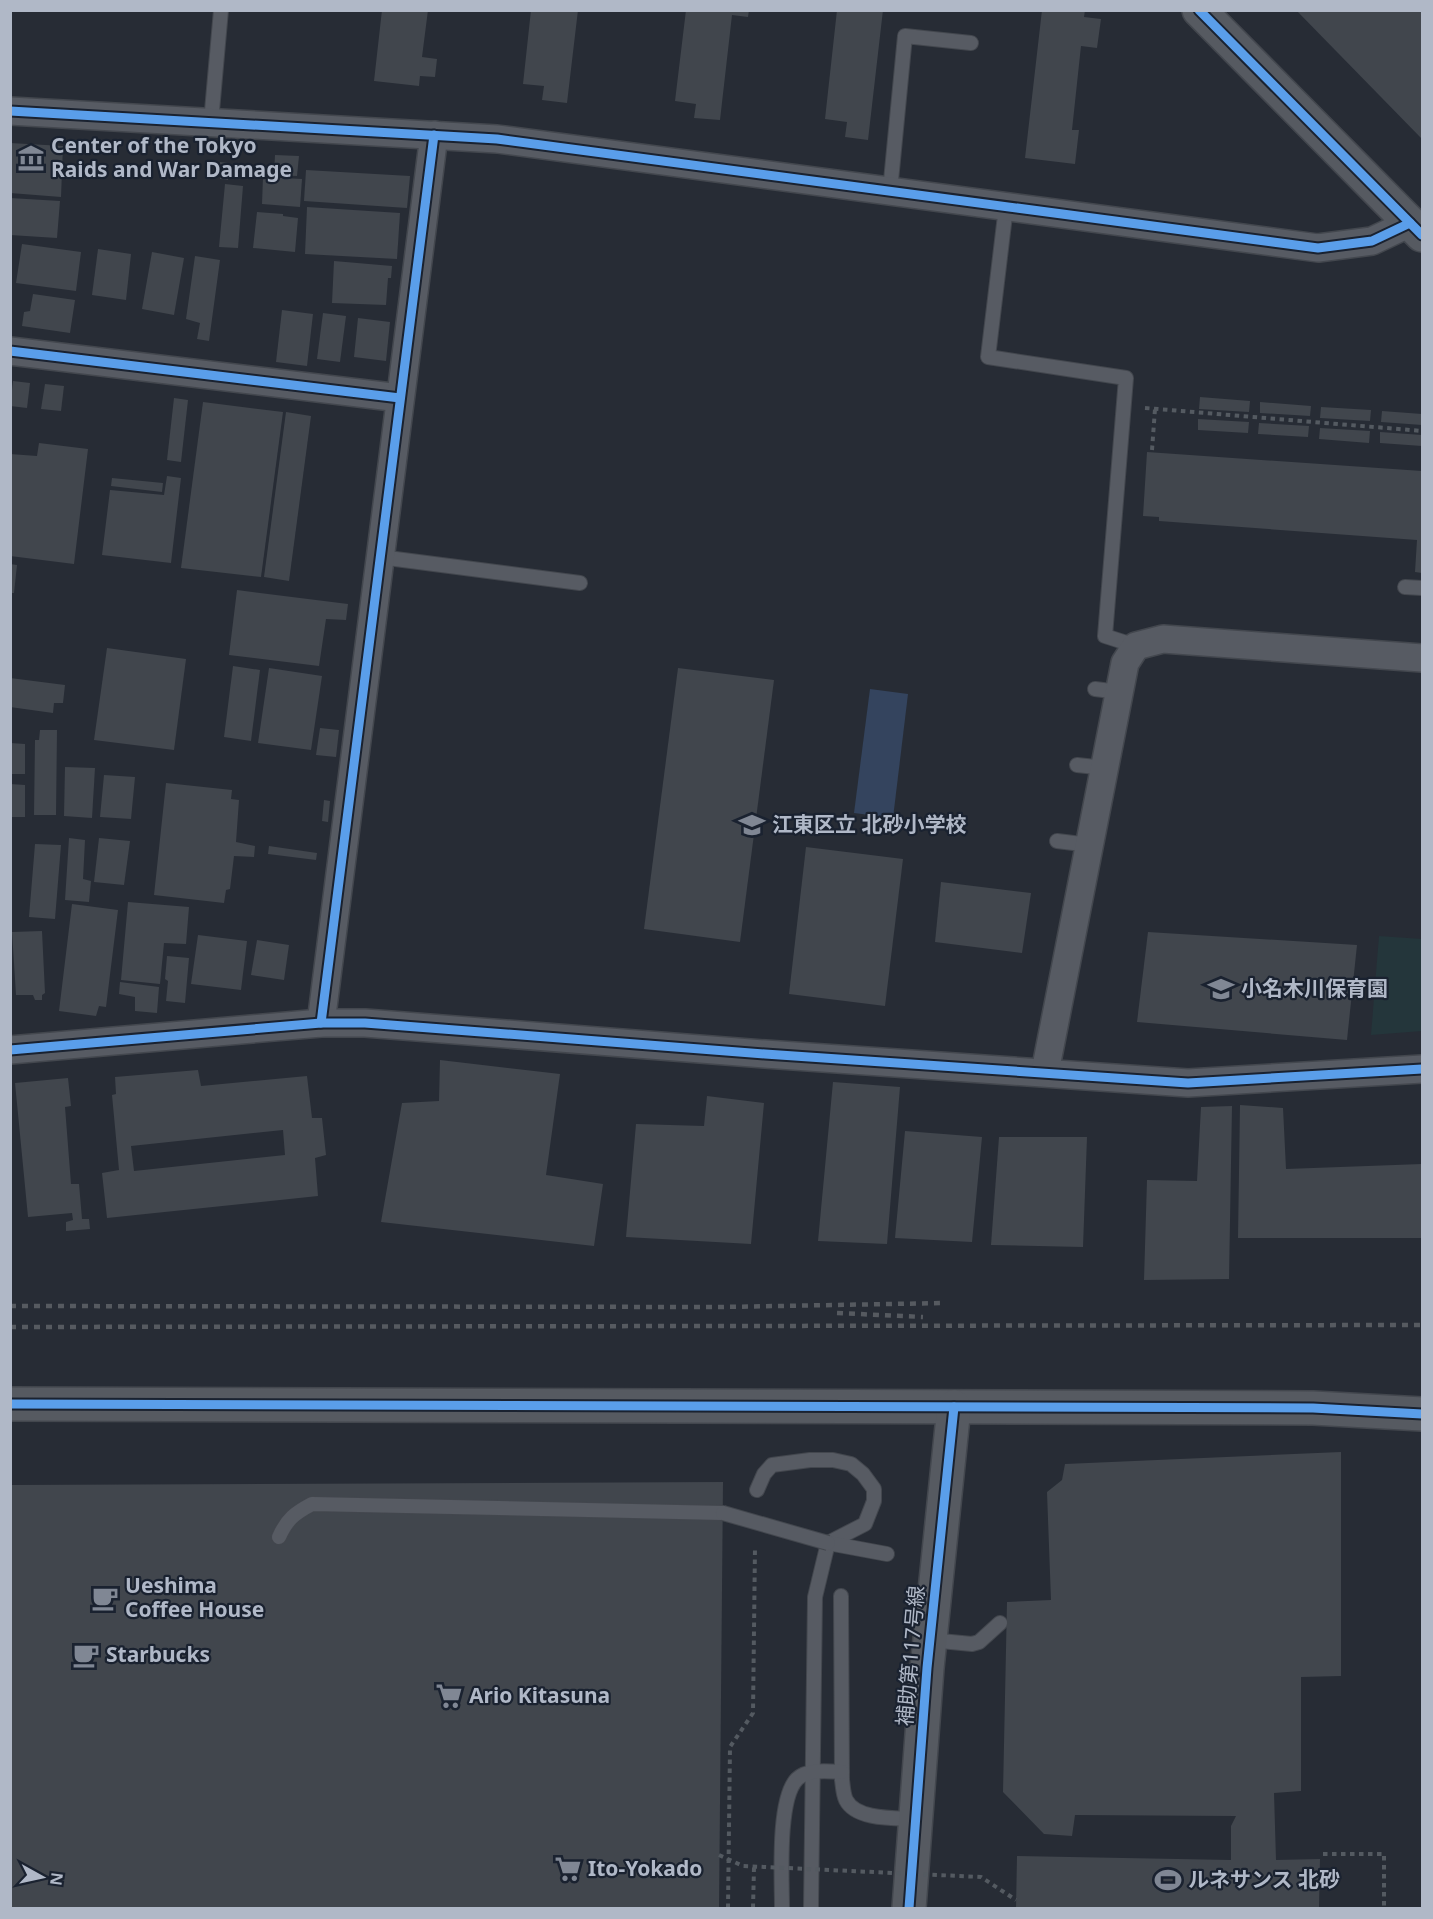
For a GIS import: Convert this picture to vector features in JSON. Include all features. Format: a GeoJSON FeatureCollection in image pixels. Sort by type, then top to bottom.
{"type":"FeatureCollection","features":[{"type":"Feature","properties":{"kind":"street"},"geometry":{"type":"LineString","coordinates":[[10,111],[496,139],[1318,248],[1372,241],[1416,229],[1199,10]]}},
{"type":"Feature","properties":{"kind":"street"},"geometry":{"type":"LineString","coordinates":[[321,1023],[434,135]]}},
{"type":"Feature","properties":{"kind":"street"},"geometry":{"type":"LineString","coordinates":[[10,351],[400,398]]}},
{"type":"Feature","properties":{"kind":"street"},"geometry":{"type":"LineString","coordinates":[[1045,1072],[1105,768],[1107,690],[1136,646],[1163,639],[1422,658]]}},
{"type":"Feature","properties":{"kind":"street"},"geometry":{"type":"LineString","coordinates":[[10,1050],[321,1023],[377,1024],[1188,1083],[1422,1069]]}},
{"type":"Feature","properties":{"kind":"street"},"geometry":{"type":"LineString","coordinates":[[10,1404],[1313,1408],[1422,1414]]}},
{"type":"Feature","properties":{"kind":"street","name":"補助第117号線"},"geometry":{"type":"LineString","coordinates":[[909,1908],[914,1819],[930,1640],[954,1407]]}},
{"type":"Feature","properties":{"kind":"lane"},"geometry":{"type":"LineString","coordinates":[[211,122],[221,10]]}},
{"type":"Feature","properties":{"kind":"lane"},"geometry":{"type":"LineString","coordinates":[[890,191],[905,36],[971,43]]}},
{"type":"Feature","properties":{"kind":"lane"},"geometry":{"type":"LineString","coordinates":[[1005,207],[988,357],[1126,378],[1105,636],[1136,646]]}},
{"type":"Feature","properties":{"kind":"lane"},"geometry":{"type":"LineString","coordinates":[[380,557],[580,583]]}},
{"type":"Feature","properties":{"kind":"lane"},"geometry":{"type":"LineString","coordinates":[[1405,587],[1422,588]]}},
{"type":"Feature","properties":{"kind":"lane"},"geometry":{"type":"LineString","coordinates":[[1077,765],[1105,768]]}},
{"type":"Feature","properties":{"kind":"lane"},"geometry":{"type":"LineString","coordinates":[[1057,841],[1089,845]]}},
{"type":"Feature","properties":{"kind":"lane"},"geometry":{"type":"LineString","coordinates":[[758,1490],[764,1474],[772,1465],[810,1460],[833,1460],[851,1464],[863,1474],[874,1489],[874,1501],[865,1524],[828,1543],[815,1597],[811,1908]]}},
{"type":"Feature","properties":{"kind":"lane"},"geometry":{"type":"LineString","coordinates":[[279,1537],[294,1514],[312,1504],[723,1513],[828,1543],[887,1554]]}},
{"type":"Feature","properties":{"kind":"lane"},"geometry":{"type":"LineString","coordinates":[[841,1596],[842,1780],[846,1801],[871,1816],[914,1819]]}},
{"type":"Feature","properties":{"kind":"lane"},"geometry":{"type":"LineString","coordinates":[[930,1640],[972,1644],[979,1642],[1000,1623]]}},
{"type":"Feature","properties":{"kind":"lane"},"geometry":{"type":"LineString","coordinates":[[782,1908],[785,1808],[790,1789],[798,1778],[818,1771],[842,1772]]}},
{"type":"Feature","properties":{"kind":"path"},"geometry":{"type":"LineString","coordinates":[[1124,406],[1422,431]]}},
{"type":"Feature","properties":{"kind":"path"},"geometry":{"type":"LineString","coordinates":[[1152,450],[1155,409]]}},
{"type":"Feature","properties":{"kind":"path"},"geometry":{"type":"LineString","coordinates":[[728,1908],[730,1747],[753,1713],[755,1538]]}},
{"type":"Feature","properties":{"kind":"path"},"geometry":{"type":"LineString","coordinates":[[1323,1854],[1384,1854],[1384,1908]]}},
{"type":"Feature","properties":{"kind":"path"},"geometry":{"type":"LineString","coordinates":[[719,1855],[743,1866],[754,1867],[981,1877],[1016,1900]]}},
{"type":"Feature","properties":{"kind":"path"},"geometry":{"type":"LineString","coordinates":[[753,1908],[754,1867]]}},
{"type":"Feature","properties":{"kind":"shaded area"},"geometry":{"type":"Polygon","coordinates":[[[1379,936],[1422,939],[1422,1031],[1371,1035],[1379,936]]]}},
{"type":"Feature","properties":{"kind":"water"},"geometry":{"type":"Polygon","coordinates":[[[870,689],[908,694],[893,818],[854,813],[870,689]]]}},
{"type":"Feature","properties":{"kind":"building"},"geometry":{"type":"Polygon","coordinates":[[[382,10],[428,10],[422,57],[437,59],[435,77],[420,76],[419,86],[374,81],[382,10]]]}},
{"type":"Feature","properties":{"kind":"building"},"geometry":{"type":"Polygon","coordinates":[[[531,10],[578,10],[567,103],[542,100],[544,86],[523,84],[531,10]]]}},
{"type":"Feature","properties":{"kind":"building"},"geometry":{"type":"Polygon","coordinates":[[[686,10],[749,10],[748,17],[732,15],[720,120],[694,118],[696,104],[675,101],[686,10]]]}},
{"type":"Feature","properties":{"kind":"building"},"geometry":{"type":"Polygon","coordinates":[[[837,10],[883,10],[868,140],[845,137],[847,122],[825,119],[837,10]]]}},
{"type":"Feature","properties":{"kind":"building"},"geometry":{"type":"Polygon","coordinates":[[[1042,10],[1085,10],[1084,17],[1101,19],[1097,48],[1081,46],[1072,130],[1079,130],[1075,164],[1025,158],[1042,10]]]}},
{"type":"Feature","properties":{"kind":"building"},"geometry":{"type":"Polygon","coordinates":[[[1296,10],[1422,10],[1422,139],[1296,10]]]}},
{"type":"Feature","properties":{"kind":"building"},"geometry":{"type":"Polygon","coordinates":[[[10,143],[63,146],[61,197],[10,193],[10,143]]]}},
{"type":"Feature","properties":{"kind":"building"},"geometry":{"type":"Polygon","coordinates":[[[275,155],[299,156],[297,176],[274,175],[275,155]]]}},
{"type":"Feature","properties":{"kind":"building"},"geometry":{"type":"Polygon","coordinates":[[[220,162],[229,163],[228,180],[220,179],[220,162]]]}},
{"type":"Feature","properties":{"kind":"building"},"geometry":{"type":"Polygon","coordinates":[[[306,170],[410,176],[407,208],[304,201],[306,170]]]}},
{"type":"Feature","properties":{"kind":"building"},"geometry":{"type":"Polygon","coordinates":[[[263,177],[302,179],[300,207],[262,204],[263,177]]]}},
{"type":"Feature","properties":{"kind":"building"},"geometry":{"type":"Polygon","coordinates":[[[225,184],[243,186],[238,248],[219,247],[225,184]]]}},
{"type":"Feature","properties":{"kind":"building"},"geometry":{"type":"Polygon","coordinates":[[[10,198],[60,201],[57,238],[10,235],[10,198]]]}},
{"type":"Feature","properties":{"kind":"building"},"geometry":{"type":"Polygon","coordinates":[[[307,207],[400,213],[397,259],[305,254],[307,207]]]}},
{"type":"Feature","properties":{"kind":"building"},"geometry":{"type":"Polygon","coordinates":[[[257,212],[298,218],[295,252],[253,248],[257,212]]]}},
{"type":"Feature","properties":{"kind":"building"},"geometry":{"type":"Polygon","coordinates":[[[22,244],[81,252],[76,291],[16,283],[22,244]]]}},
{"type":"Feature","properties":{"kind":"building"},"geometry":{"type":"Polygon","coordinates":[[[98,249],[131,254],[126,300],[92,295],[98,249]]]}},
{"type":"Feature","properties":{"kind":"building"},"geometry":{"type":"Polygon","coordinates":[[[152,252],[184,258],[174,315],[142,309],[152,252]]]}},
{"type":"Feature","properties":{"kind":"building"},"geometry":{"type":"Polygon","coordinates":[[[195,256],[220,260],[209,341],[197,339],[200,323],[186,319],[195,256]]]}},
{"type":"Feature","properties":{"kind":"building"},"geometry":{"type":"Polygon","coordinates":[[[334,261],[392,266],[391,278],[388,278],[386,305],[332,303],[334,261]]]}},
{"type":"Feature","properties":{"kind":"building"},"geometry":{"type":"Polygon","coordinates":[[[33,294],[75,300],[70,333],[22,326],[24,312],[30,311],[33,294]]]}},
{"type":"Feature","properties":{"kind":"building"},"geometry":{"type":"Polygon","coordinates":[[[282,310],[313,314],[307,366],[276,362],[282,310]]]}},
{"type":"Feature","properties":{"kind":"building"},"geometry":{"type":"Polygon","coordinates":[[[323,313],[346,316],[340,362],[317,359],[323,313]]]}},
{"type":"Feature","properties":{"kind":"building"},"geometry":{"type":"Polygon","coordinates":[[[358,318],[390,322],[386,361],[354,357],[358,318]]]}},
{"type":"Feature","properties":{"kind":"building"},"geometry":{"type":"Polygon","coordinates":[[[13,381],[30,383],[27,408],[10,406],[13,381]]]}},
{"type":"Feature","properties":{"kind":"building"},"geometry":{"type":"Polygon","coordinates":[[[45,384],[64,386],[61,411],[41,409],[45,384]]]}},
{"type":"Feature","properties":{"kind":"building"},"geometry":{"type":"Polygon","coordinates":[[[1200,397],[1250,401],[1249,412],[1199,409],[1200,397]]]}},
{"type":"Feature","properties":{"kind":"building"},"geometry":{"type":"Polygon","coordinates":[[[174,398],[188,400],[181,462],[167,460],[174,398]]]}},
{"type":"Feature","properties":{"kind":"building"},"geometry":{"type":"Polygon","coordinates":[[[203,402],[283,412],[261,577],[181,568],[203,402]]]}},
{"type":"Feature","properties":{"kind":"building"},"geometry":{"type":"Polygon","coordinates":[[[1260,402],[1311,406],[1310,416],[1260,413],[1260,402]]]}},
{"type":"Feature","properties":{"kind":"building"},"geometry":{"type":"Polygon","coordinates":[[[1321,407],[1371,410],[1370,421],[1320,418],[1321,407]]]}},
{"type":"Feature","properties":{"kind":"building"},"geometry":{"type":"Polygon","coordinates":[[[1382,411],[1422,414],[1422,425],[1381,422],[1382,411]]]}},
{"type":"Feature","properties":{"kind":"building"},"geometry":{"type":"Polygon","coordinates":[[[286,412],[311,416],[289,581],[264,577],[286,412]]]}},
{"type":"Feature","properties":{"kind":"building"},"geometry":{"type":"Polygon","coordinates":[[[1198,419],[1249,422],[1248,433],[1198,430],[1198,419]]]}},
{"type":"Feature","properties":{"kind":"building"},"geometry":{"type":"Polygon","coordinates":[[[1259,423],[1309,426],[1308,437],[1258,434],[1259,423]]]}},
{"type":"Feature","properties":{"kind":"building"},"geometry":{"type":"Polygon","coordinates":[[[1320,428],[1370,431],[1369,443],[1319,439],[1320,428]]]}},
{"type":"Feature","properties":{"kind":"building"},"geometry":{"type":"Polygon","coordinates":[[[1380,432],[1422,435],[1422,446],[1380,443],[1380,432]]]}},
{"type":"Feature","properties":{"kind":"building"},"geometry":{"type":"Polygon","coordinates":[[[39,443],[88,449],[74,564],[10,556],[10,454],[37,456],[39,443]]]}},
{"type":"Feature","properties":{"kind":"building"},"geometry":{"type":"Polygon","coordinates":[[[1147,452],[1422,471],[1422,573],[1415,572],[1417,540],[1159,521],[1159,517],[1143,516],[1147,452]]]}},
{"type":"Feature","properties":{"kind":"building"},"geometry":{"type":"Polygon","coordinates":[[[167,476],[181,478],[171,563],[102,555],[110,490],[164,495],[167,476]]]}},
{"type":"Feature","properties":{"kind":"building"},"geometry":{"type":"Polygon","coordinates":[[[112,478],[163,483],[162,492],[111,486],[112,478]]]}},
{"type":"Feature","properties":{"kind":"building"},"geometry":{"type":"Polygon","coordinates":[[[10,564],[17,565],[14,593],[10,593],[10,564]]]}},
{"type":"Feature","properties":{"kind":"building"},"geometry":{"type":"Polygon","coordinates":[[[237,590],[348,604],[346,620],[326,619],[319,666],[229,655],[237,590]]]}},
{"type":"Feature","properties":{"kind":"building"},"geometry":{"type":"Polygon","coordinates":[[[107,648],[186,659],[174,750],[94,740],[107,648]]]}},
{"type":"Feature","properties":{"kind":"building"},"geometry":{"type":"Polygon","coordinates":[[[233,666],[260,670],[251,741],[224,737],[233,666]]]}},
{"type":"Feature","properties":{"kind":"building"},"geometry":{"type":"Polygon","coordinates":[[[269,668],[322,676],[311,750],[258,743],[269,668]]]}},
{"type":"Feature","properties":{"kind":"building"},"geometry":{"type":"Polygon","coordinates":[[[678,668],[774,680],[740,942],[644,929],[678,668]]]}},
{"type":"Feature","properties":{"kind":"building"},"geometry":{"type":"Polygon","coordinates":[[[10,678],[65,685],[63,703],[54,703],[53,713],[10,707],[10,678]]]}},
{"type":"Feature","properties":{"kind":"building"},"geometry":{"type":"Polygon","coordinates":[[[320,728],[339,730],[336,757],[316,755],[320,728]]]}},
{"type":"Feature","properties":{"kind":"building"},"geometry":{"type":"Polygon","coordinates":[[[40,730],[57,730],[56,815],[34,815],[35,740],[39,740],[40,730]]]}},
{"type":"Feature","properties":{"kind":"building"},"geometry":{"type":"Polygon","coordinates":[[[10,743],[25,744],[25,774],[10,774],[10,743]]]}},
{"type":"Feature","properties":{"kind":"building"},"geometry":{"type":"Polygon","coordinates":[[[65,767],[95,768],[92,818],[64,816],[65,767]]]}},
{"type":"Feature","properties":{"kind":"building"},"geometry":{"type":"Polygon","coordinates":[[[104,775],[135,777],[131,819],[100,817],[104,775]]]}},
{"type":"Feature","properties":{"kind":"building"},"geometry":{"type":"Polygon","coordinates":[[[166,783],[232,790],[231,799],[239,800],[236,842],[255,846],[254,857],[234,856],[230,889],[226,890],[224,903],[154,895],[166,783]]]}},
{"type":"Feature","properties":{"kind":"building"},"geometry":{"type":"Polygon","coordinates":[[[10,784],[25,785],[25,817],[10,817],[10,784]]]}},
{"type":"Feature","properties":{"kind":"building"},"geometry":{"type":"Polygon","coordinates":[[[324,800],[330,801],[328,822],[322,821],[324,800]]]}},
{"type":"Feature","properties":{"kind":"building"},"geometry":{"type":"Polygon","coordinates":[[[69,838],[85,840],[83,879],[91,881],[89,902],[65,900],[69,838]]]}},
{"type":"Feature","properties":{"kind":"building"},"geometry":{"type":"Polygon","coordinates":[[[99,838],[130,841],[124,885],[94,882],[99,838]]]}},
{"type":"Feature","properties":{"kind":"building"},"geometry":{"type":"Polygon","coordinates":[[[35,844],[61,845],[55,919],[29,917],[35,844]]]}},
{"type":"Feature","properties":{"kind":"building"},"geometry":{"type":"Polygon","coordinates":[[[269,846],[317,853],[316,860],[268,854],[269,846]]]}},
{"type":"Feature","properties":{"kind":"building"},"geometry":{"type":"Polygon","coordinates":[[[806,847],[903,859],[885,1006],[789,994],[806,847]]]}},
{"type":"Feature","properties":{"kind":"building"},"geometry":{"type":"Polygon","coordinates":[[[941,882],[1031,893],[1022,953],[935,942],[941,882]]]}},
{"type":"Feature","properties":{"kind":"building"},"geometry":{"type":"Polygon","coordinates":[[[128,902],[189,907],[186,944],[164,943],[160,984],[121,980],[128,902]]]}},
{"type":"Feature","properties":{"kind":"building"},"geometry":{"type":"Polygon","coordinates":[[[72,904],[118,910],[106,1007],[99,1006],[96,1016],[59,1011],[72,904]]]}},
{"type":"Feature","properties":{"kind":"building"},"geometry":{"type":"Polygon","coordinates":[[[42,931],[45,993],[42,995],[42,1000],[35,1000],[33,995],[16,995],[12,932],[42,931]]]}},
{"type":"Feature","properties":{"kind":"building"},"geometry":{"type":"Polygon","coordinates":[[[1148,932],[1357,945],[1347,1040],[1137,1022],[1148,932]]]}},
{"type":"Feature","properties":{"kind":"building"},"geometry":{"type":"Polygon","coordinates":[[[198,935],[247,941],[241,990],[191,984],[198,935]]]}},
{"type":"Feature","properties":{"kind":"building"},"geometry":{"type":"Polygon","coordinates":[[[257,940],[289,945],[284,980],[251,975],[257,940]]]}},
{"type":"Feature","properties":{"kind":"building"},"geometry":{"type":"Polygon","coordinates":[[[167,956],[189,958],[185,1003],[166,1001],[167,956]]]}},
{"type":"Feature","properties":{"kind":"building"},"geometry":{"type":"Polygon","coordinates":[[[120,982],[159,987],[157,1013],[135,1011],[135,997],[119,994],[120,982]]]}},
{"type":"Feature","properties":{"kind":"building"},"geometry":{"type":"Polygon","coordinates":[[[440,1060],[560,1074],[546,1175],[603,1184],[594,1246],[381,1222],[402,1103],[439,1101],[440,1060]]]}},
{"type":"Feature","properties":{"kind":"building"},"geometry":{"type":"Polygon","coordinates":[[[198,1070],[201,1086],[307,1076],[312,1118],[322,1118],[326,1155],[315,1158],[318,1196],[107,1218],[102,1173],[119,1170],[112,1095],[116,1094],[115,1077],[198,1070]],[[283,1130],[131,1146],[134,1171],[285,1155],[283,1130]]]}},
{"type":"Feature","properties":{"kind":"building"},"geometry":{"type":"Polygon","coordinates":[[[68,1078],[71,1106],[65,1107],[71,1184],[79,1184],[82,1219],[89,1219],[90,1229],[66,1231],[66,1222],[73,1220],[72,1213],[28,1217],[15,1083],[68,1078]]]}},
{"type":"Feature","properties":{"kind":"building"},"geometry":{"type":"Polygon","coordinates":[[[833,1082],[900,1087],[887,1244],[818,1241],[833,1082]]]}},
{"type":"Feature","properties":{"kind":"building"},"geometry":{"type":"Polygon","coordinates":[[[707,1096],[764,1103],[751,1244],[626,1237],[636,1124],[704,1126],[707,1096]]]}},
{"type":"Feature","properties":{"kind":"building"},"geometry":{"type":"Polygon","coordinates":[[[1240,1105],[1283,1108],[1286,1169],[1422,1164],[1422,1238],[1238,1238],[1240,1105]]]}},
{"type":"Feature","properties":{"kind":"building"},"geometry":{"type":"Polygon","coordinates":[[[1232,1106],[1229,1279],[1144,1280],[1147,1180],[1197,1181],[1201,1107],[1232,1106]]]}},
{"type":"Feature","properties":{"kind":"building"},"geometry":{"type":"Polygon","coordinates":[[[905,1131],[982,1137],[972,1242],[895,1238],[905,1131]]]}},
{"type":"Feature","properties":{"kind":"building"},"geometry":{"type":"Polygon","coordinates":[[[999,1137],[1087,1137],[1083,1247],[991,1245],[999,1137]]]}},
{"type":"Feature","properties":{"kind":"building"},"geometry":{"type":"Polygon","coordinates":[[[1341,1452],[1341,1676],[1301,1677],[1301,1791],[1274,1793],[1276,1860],[1320,1859],[1319,1908],[1016,1908],[1017,1856],[1231,1860],[1231,1826],[1236,1816],[1075,1815],[1072,1836],[1044,1834],[1003,1792],[1007,1602],[1051,1600],[1047,1492],[1062,1480],[1065,1464],[1341,1452]]]}},
{"type":"Feature","properties":{"kind":"building","name":"Ario Kitasuna"},"geometry":{"type":"Polygon","coordinates":[[[723,1482],[719,1908],[10,1908],[10,1485],[723,1482]]]}},
{"type":"Feature","properties":{"kind":"railway"},"geometry":{"type":"LineString","coordinates":[[10,1306],[723,1307],[945,1303]]}},
{"type":"Feature","properties":{"kind":"railway"},"geometry":{"type":"LineString","coordinates":[[837,1313],[923,1317]]}},
{"type":"Feature","properties":{"kind":"railway"},"geometry":{"type":"LineString","coordinates":[[10,1327],[1422,1325]]}},
{"type":"Feature","properties":{"kind":"cycle path"},"geometry":{"type":"LineString","coordinates":[[1199,10],[1422,235]]}},
{"type":"Feature","properties":{"kind":"cycle path"},"geometry":{"type":"LineString","coordinates":[[10,111],[497,139],[1318,248],[1372,241],[1410,223]]}},
{"type":"Feature","properties":{"kind":"cycle path"},"geometry":{"type":"LineString","coordinates":[[321,1023],[434,135]]}},
{"type":"Feature","properties":{"kind":"cycle path"},"geometry":{"type":"LineString","coordinates":[[10,351],[400,398]]}},
{"type":"Feature","properties":{"kind":"cycle path"},"geometry":{"type":"LineString","coordinates":[[10,1050],[321,1023],[365,1023],[765,1054],[1188,1083],[1422,1069]]}},
{"type":"Feature","properties":{"kind":"cycle path"},"geometry":{"type":"LineString","coordinates":[[10,1404],[1313,1408],[1422,1414]]}},
{"type":"Feature","properties":{"kind":"cycle path"},"geometry":{"type":"LineString","coordinates":[[909,1908],[927,1668],[954,1407]]}},
{"type":"Feature","properties":{"kind":"place","name":"Center of the Tokyo Raids and War Damage"},"geometry":{"type":"Point","coordinates":[31,158]}},
{"type":"Feature","properties":{"kind":"place","name":"江東区立 北砂小学校"},"geometry":{"type":"Point","coordinates":[752,825]}},
{"type":"Feature","properties":{"kind":"place","name":"小名木川保育園"},"geometry":{"type":"Point","coordinates":[1221,989]}},
{"type":"Feature","properties":{"kind":"place","name":"Ueshima Coffee House"},"geometry":{"type":"Point","coordinates":[105,1598]}},
{"type":"Feature","properties":{"kind":"place","name":"Starbucks"},"geometry":{"type":"Point","coordinates":[86,1655]}},
{"type":"Feature","properties":{"kind":"place","name":"Ario Kitasuna"},"geometry":{"type":"Point","coordinates":[449,1696]}},
{"type":"Feature","properties":{"kind":"place","name":"Ito-Yokado"},"geometry":{"type":"Point","coordinates":[568,1869]}},
{"type":"Feature","properties":{"kind":"place","name":"ルネサンス 北砂"},"geometry":{"type":"Point","coordinates":[1168,1880]}}]}
